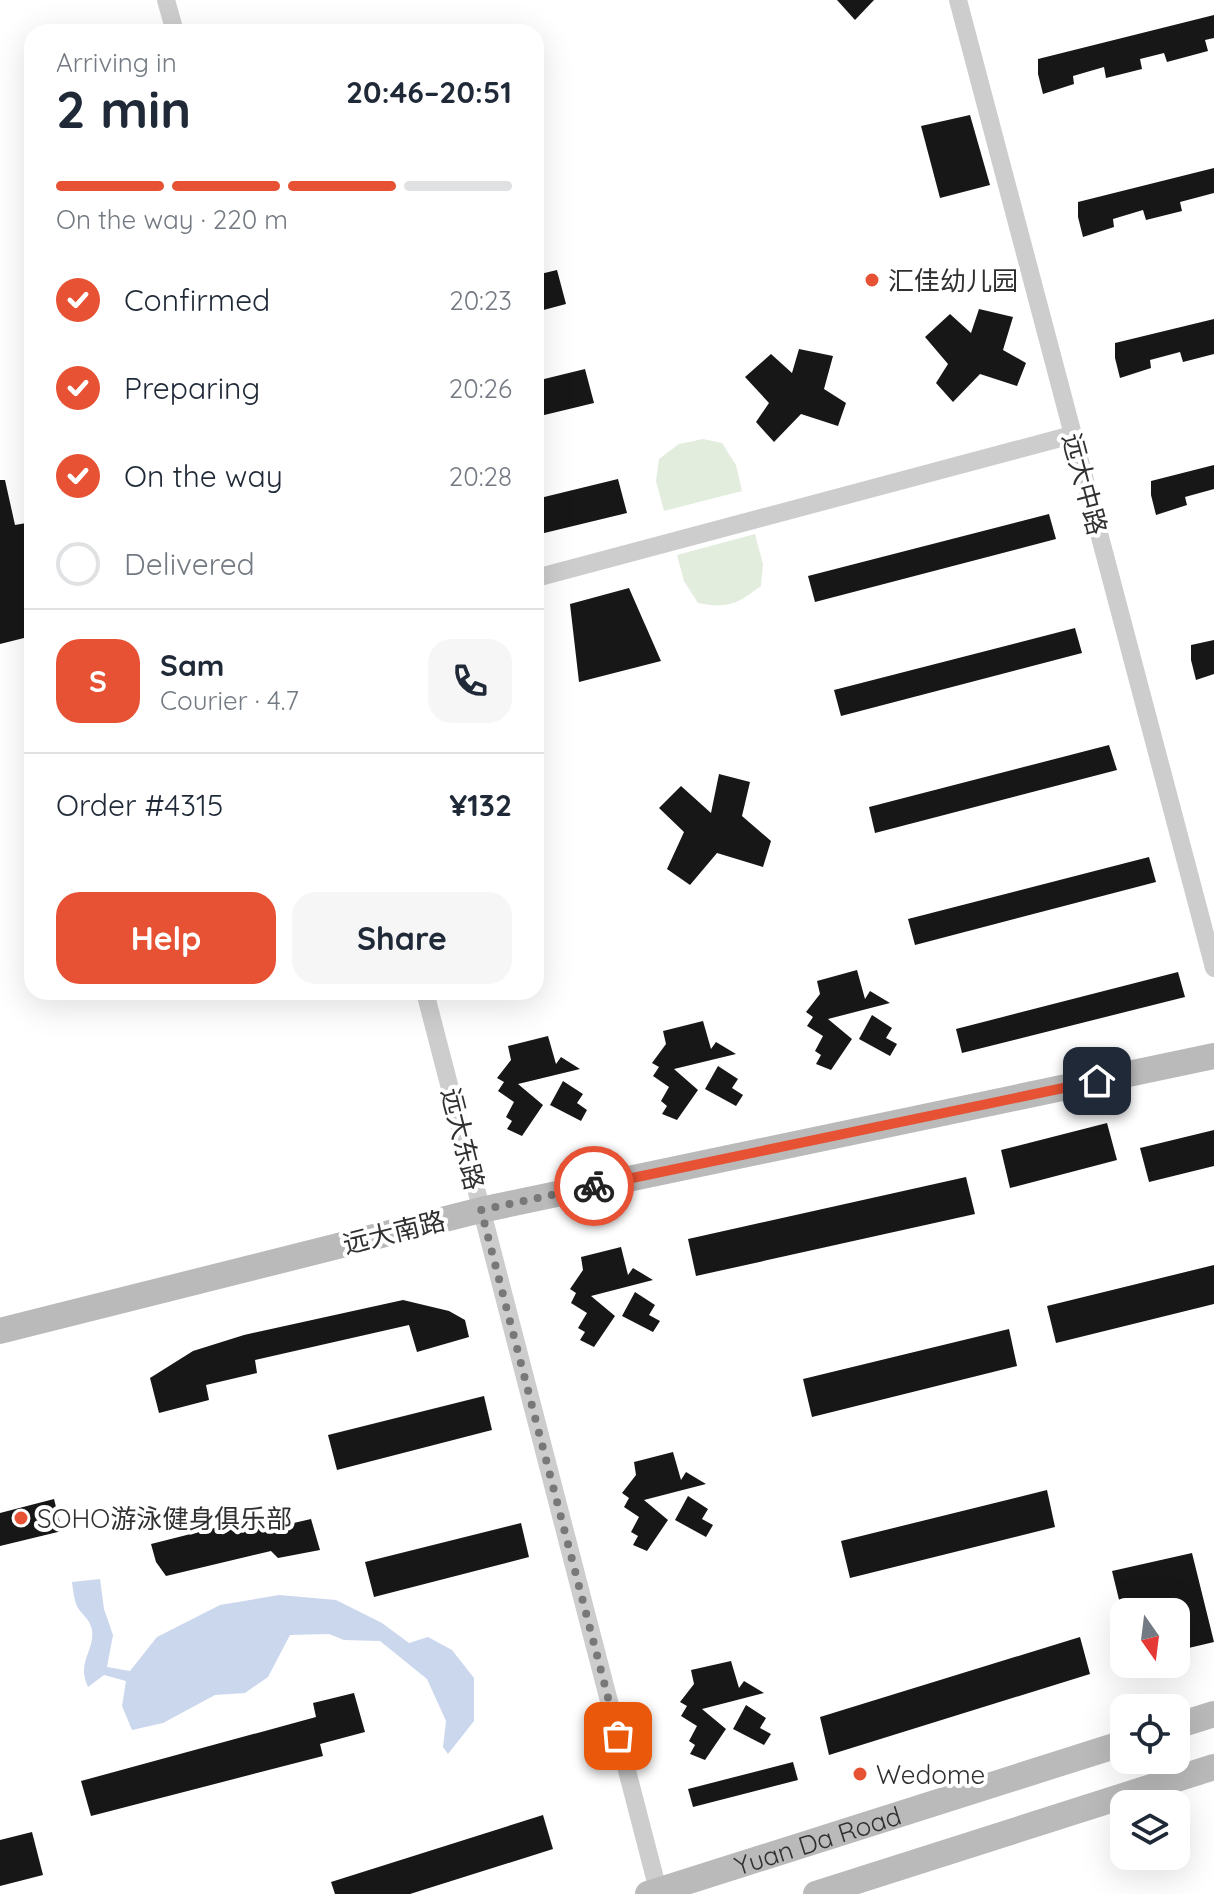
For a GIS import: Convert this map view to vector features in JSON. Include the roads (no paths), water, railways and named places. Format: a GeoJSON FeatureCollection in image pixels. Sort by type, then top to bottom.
{"type":"FeatureCollection","features":[{"type":"Feature","properties":{"kind":"street"},"geometry":{"type":"LineString","coordinates":[[166,0],[173,24]]}},
{"type":"Feature","properties":{"kind":"street","name":"远大中路"},"geometry":{"type":"LineString","coordinates":[[958,0],[1214,968]]}},
{"type":"Feature","properties":{"kind":"street"},"geometry":{"type":"LineString","coordinates":[[544,576],[1072,435]]}},
{"type":"Feature","properties":{"kind":"street","name":"远大东路"},"geometry":{"type":"LineString","coordinates":[[427,1000],[656,1893]]}},
{"type":"Feature","properties":{"kind":"street","name":"远大南路"},"geometry":{"type":"LineString","coordinates":[[0,1331],[481,1210],[1214,1056]]}},
{"type":"Feature","properties":{"kind":"street"},"geometry":{"type":"LineString","coordinates":[[1190,1722],[1214,1714]]}},
{"type":"Feature","properties":{"kind":"street","name":"Yuan Da Road"},"geometry":{"type":"LineString","coordinates":[[656,1893],[1110,1747]]}},
{"type":"Feature","properties":{"kind":"street","name":"Yuan Da Road"},"geometry":{"type":"LineString","coordinates":[[816,1894],[1214,1767]]}},
{"type":"Feature","properties":{"kind":"water"},"geometry":{"type":"Polygon","coordinates":[[[100,1579],[104,1609],[113,1635],[107,1667],[130,1671],[157,1637],[220,1605],[279,1595],[336,1600],[382,1623],[409,1643],[428,1637],[452,1650],[474,1678],[474,1721],[448,1754],[443,1747],[446,1721],[427,1679],[380,1641],[344,1640],[329,1634],[290,1635],[268,1677],[245,1693],[215,1695],[163,1723],[132,1730],[122,1706],[126,1681],[104,1675],[88,1687],[85,1678],[92,1630],[77,1605],[72,1582],[100,1579]]]}},
{"type":"Feature","properties":{"kind":"place","name":"汇佳幼儿园"},"geometry":{"type":"Point","coordinates":[872,280]}},
{"type":"Feature","properties":{"kind":"place","name":"SOHO游泳健身俱乐部"},"geometry":{"type":"Point","coordinates":[21,1518]}},
{"type":"Feature","properties":{"kind":"place","name":"Wedome"},"geometry":{"type":"Point","coordinates":[860,1774]}}]}
